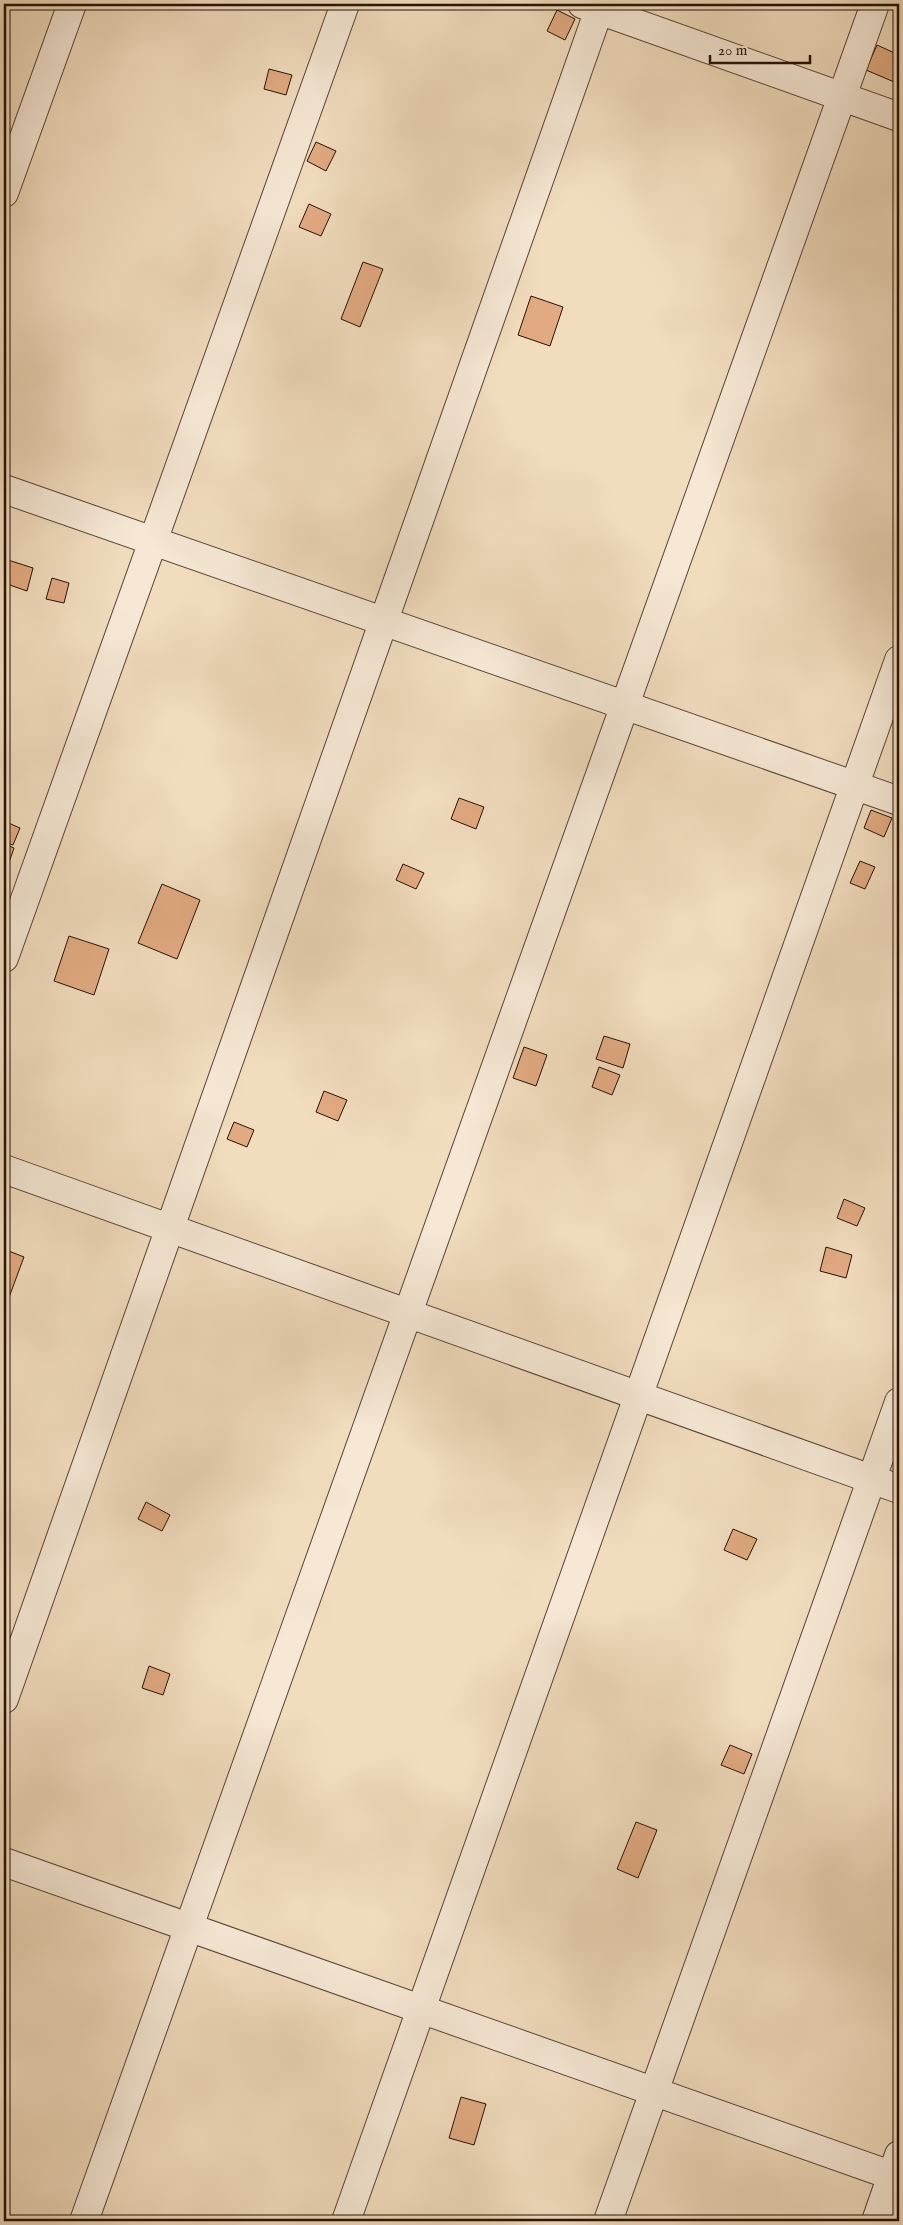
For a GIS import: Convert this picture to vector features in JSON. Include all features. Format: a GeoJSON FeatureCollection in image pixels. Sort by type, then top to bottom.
{"type":"FeatureCollection","features":[{"type":"Feature","properties":{"kind":"street"},"geometry":{"type":"LineString","coordinates":[[4,193],[72,4]]}},
{"type":"Feature","properties":{"kind":"street"},"geometry":{"type":"LineString","coordinates":[[4,958],[345,4]]}},
{"type":"Feature","properties":{"kind":"street"},"geometry":{"type":"LineString","coordinates":[[84,2221],[875,4]]}},
{"type":"Feature","properties":{"kind":"street"},"geometry":{"type":"LineString","coordinates":[[4,1699],[384,621],[593,6],[899,117]]}},
{"type":"Feature","properties":{"kind":"street"},"geometry":{"type":"LineString","coordinates":[[4,490],[899,801]]}},
{"type":"Feature","properties":{"kind":"street"},"geometry":{"type":"LineString","coordinates":[[346,2221],[899,660]]}},
{"type":"Feature","properties":{"kind":"street"},"geometry":{"type":"LineString","coordinates":[[4,1169],[899,1489]]}},
{"type":"Feature","properties":{"kind":"street"},"geometry":{"type":"LineString","coordinates":[[608,2221],[899,1402]]}},
{"type":"Feature","properties":{"kind":"street"},"geometry":{"type":"LineString","coordinates":[[4,1862],[654,2091],[897,2169],[876,2221]]}},
{"type":"Feature","properties":{"kind":"building"},"geometry":{"type":"Polygon","coordinates":[[[557,10],[575,19],[565,40],[547,31],[557,10]]]}},
{"type":"Feature","properties":{"kind":"building"},"geometry":{"type":"Polygon","coordinates":[[[877,45],[899,55],[899,84],[866,70],[877,45]]]}},
{"type":"Feature","properties":{"kind":"building"},"geometry":{"type":"Polygon","coordinates":[[[269,69],[292,75],[286,95],[264,89],[269,69]]]}},
{"type":"Feature","properties":{"kind":"building"},"geometry":{"type":"Polygon","coordinates":[[[316,142],[336,151],[326,171],[307,161],[316,142]]]}},
{"type":"Feature","properties":{"kind":"building"},"geometry":{"type":"Polygon","coordinates":[[[309,204],[331,214],[321,236],[299,227],[309,204]]]}},
{"type":"Feature","properties":{"kind":"building"},"geometry":{"type":"Polygon","coordinates":[[[363,262],[383,269],[360,327],[341,319],[363,262]]]}},
{"type":"Feature","properties":{"kind":"building"},"geometry":{"type":"Polygon","coordinates":[[[531,296],[563,307],[550,346],[518,335],[531,296]]]}},
{"type":"Feature","properties":{"kind":"building"},"geometry":{"type":"Polygon","coordinates":[[[8,560],[33,568],[27,591],[4,583],[4,573],[8,560]]]}},
{"type":"Feature","properties":{"kind":"building"},"geometry":{"type":"Polygon","coordinates":[[[52,578],[69,583],[64,603],[46,599],[52,578]]]}},
{"type":"Feature","properties":{"kind":"building"},"geometry":{"type":"Polygon","coordinates":[[[459,798],[484,807],[476,829],[451,819],[459,798]]]}},
{"type":"Feature","properties":{"kind":"building"},"geometry":{"type":"Polygon","coordinates":[[[871,810],[892,818],[884,837],[864,828],[871,810]]]}},
{"type":"Feature","properties":{"kind":"building"},"geometry":{"type":"Polygon","coordinates":[[[4,821],[20,828],[13,845],[4,842],[4,821]]]}},
{"type":"Feature","properties":{"kind":"building"},"geometry":{"type":"Polygon","coordinates":[[[4,844],[14,848],[5,874],[4,873],[4,844]]]}},
{"type":"Feature","properties":{"kind":"building"},"geometry":{"type":"Polygon","coordinates":[[[860,861],[875,867],[865,889],[850,883],[860,861]]]}},
{"type":"Feature","properties":{"kind":"building"},"geometry":{"type":"Polygon","coordinates":[[[403,864],[424,873],[416,889],[396,880],[403,864]]]}},
{"type":"Feature","properties":{"kind":"building"},"geometry":{"type":"Polygon","coordinates":[[[162,884],[200,900],[177,959],[138,943],[162,884]]]}},
{"type":"Feature","properties":{"kind":"building"},"geometry":{"type":"Polygon","coordinates":[[[69,936],[109,949],[94,995],[54,981],[69,936]]]}},
{"type":"Feature","properties":{"kind":"building"},"geometry":{"type":"Polygon","coordinates":[[[604,1036],[630,1044],[623,1068],[596,1059],[604,1036]]]}},
{"type":"Feature","properties":{"kind":"building"},"geometry":{"type":"Polygon","coordinates":[[[524,1047],[547,1055],[536,1086],[513,1078],[524,1047]]]}},
{"type":"Feature","properties":{"kind":"building"},"geometry":{"type":"Polygon","coordinates":[[[899,1052],[899,1064],[895,1062],[899,1052]]]}},
{"type":"Feature","properties":{"kind":"building"},"geometry":{"type":"Polygon","coordinates":[[[599,1067],[620,1075],[612,1095],[592,1087],[599,1067]]]}},
{"type":"Feature","properties":{"kind":"building"},"geometry":{"type":"Polygon","coordinates":[[[324,1091],[347,1100],[338,1121],[316,1112],[324,1091]]]}},
{"type":"Feature","properties":{"kind":"building"},"geometry":{"type":"Polygon","coordinates":[[[234,1122],[254,1130],[247,1147],[227,1139],[234,1122]]]}},
{"type":"Feature","properties":{"kind":"building"},"geometry":{"type":"Polygon","coordinates":[[[844,1199],[865,1208],[857,1226],[837,1218],[844,1199]]]}},
{"type":"Feature","properties":{"kind":"building"},"geometry":{"type":"Polygon","coordinates":[[[826,1247],[852,1255],[846,1278],[820,1271],[826,1247]]]}},
{"type":"Feature","properties":{"kind":"building"},"geometry":{"type":"Polygon","coordinates":[[[6,1250],[24,1257],[8,1300],[4,1298],[4,1257],[6,1250]]]}},
{"type":"Feature","properties":{"kind":"building"},"geometry":{"type":"Polygon","coordinates":[[[146,1502],[170,1515],[162,1531],[138,1519],[146,1502]]]}},
{"type":"Feature","properties":{"kind":"building"},"geometry":{"type":"Polygon","coordinates":[[[733,1529],[757,1539],[747,1560],[724,1550],[733,1529]]]}},
{"type":"Feature","properties":{"kind":"building"},"geometry":{"type":"Polygon","coordinates":[[[149,1666],[170,1674],[163,1695],[142,1688],[149,1666]]]}},
{"type":"Feature","properties":{"kind":"building"},"geometry":{"type":"Polygon","coordinates":[[[730,1745],[752,1754],[744,1774],[721,1765],[730,1745]]]}},
{"type":"Feature","properties":{"kind":"building"},"geometry":{"type":"Polygon","coordinates":[[[636,1822],[657,1830],[638,1878],[617,1869],[636,1822]]]}},
{"type":"Feature","properties":{"kind":"building"},"geometry":{"type":"Polygon","coordinates":[[[461,2097],[486,2104],[474,2145],[449,2138],[461,2097]]]}}]}
